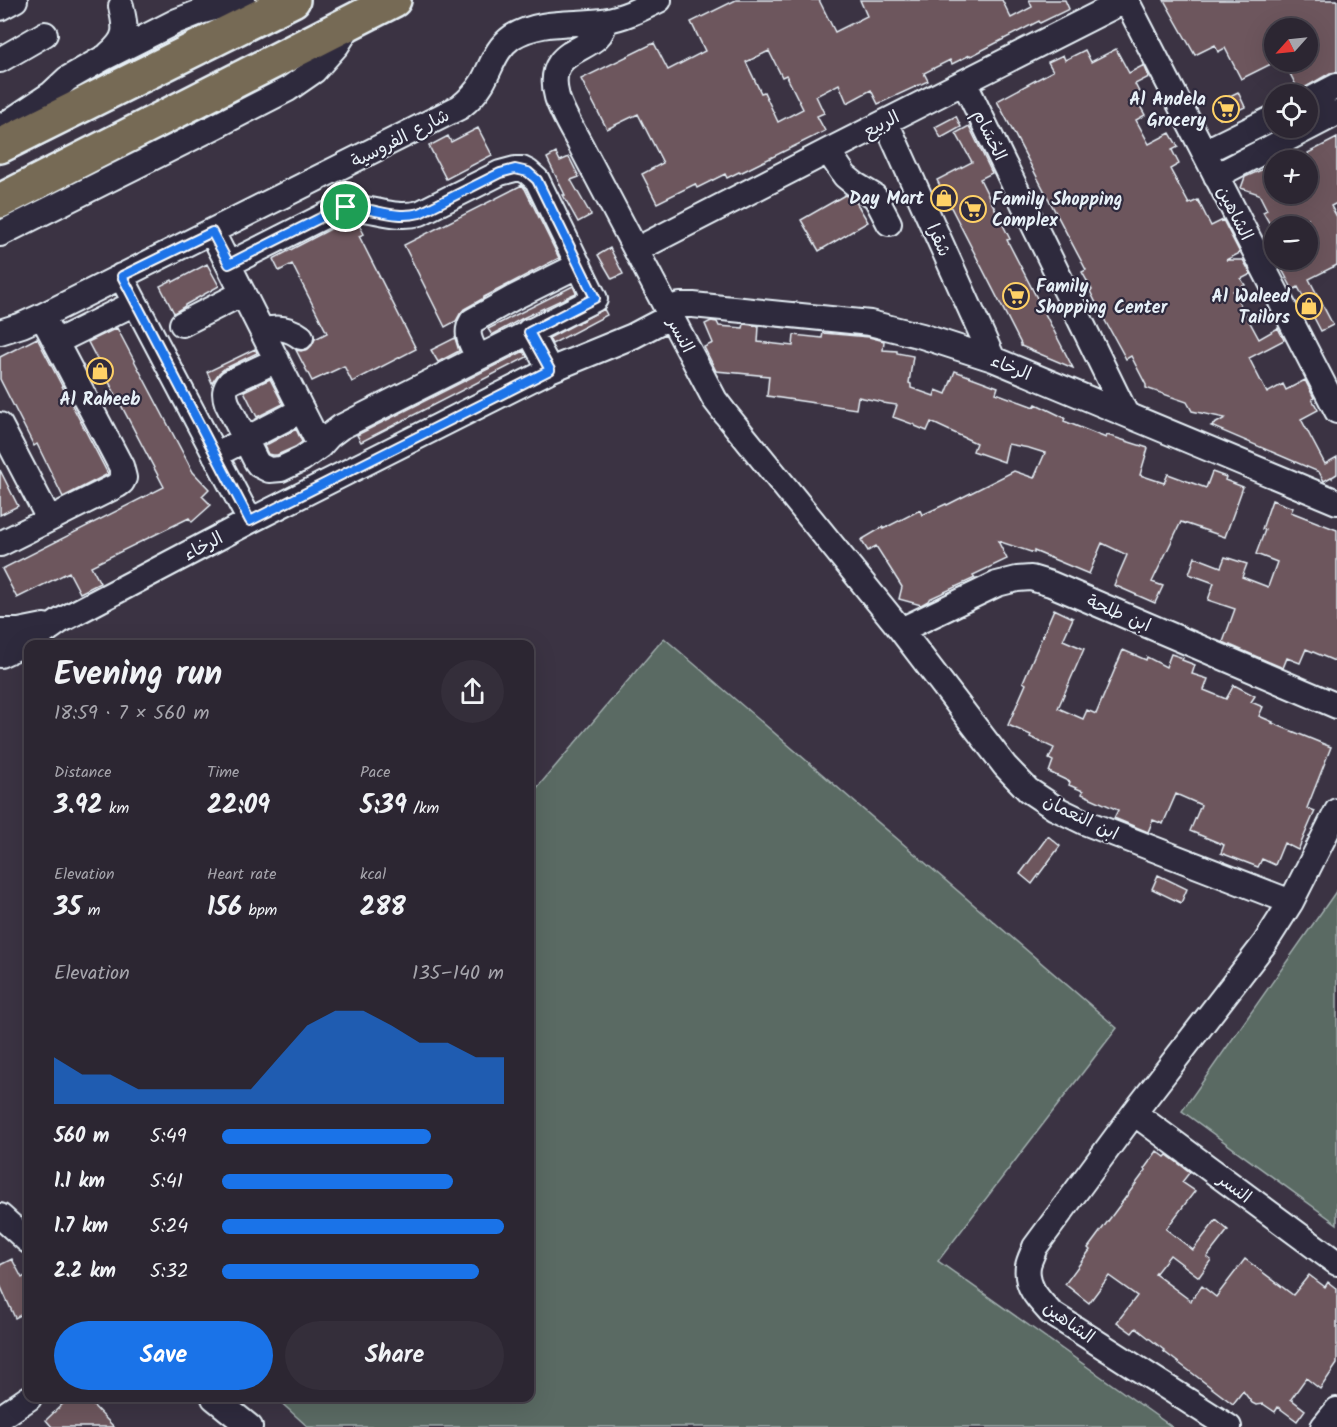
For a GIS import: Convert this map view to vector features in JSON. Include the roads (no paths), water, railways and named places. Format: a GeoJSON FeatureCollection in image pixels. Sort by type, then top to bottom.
{"type":"FeatureCollection","features":[{"type":"Feature","properties":{"kind":"highway"},"geometry":{"type":"LineString","coordinates":[[0,146],[293,0]]}},
{"type":"Feature","properties":{"kind":"highway"},"geometry":{"type":"LineString","coordinates":[[0,201],[394,0]]}},
{"type":"Feature","properties":{"kind":"street"},"geometry":{"type":"LineString","coordinates":[[0,8],[15,0]]}},
{"type":"Feature","properties":{"kind":"street"},"geometry":{"type":"LineString","coordinates":[[0,128],[51,94],[68,79],[102,59],[200,12],[243,0]]}},
{"type":"Feature","properties":{"kind":"street","name":"شارع الفروسية"},"geometry":{"type":"LineString","coordinates":[[0,332],[42,316],[460,107],[482,84],[500,48],[520,32],[546,25],[604,21],[624,16],[659,0]]}},
{"type":"Feature","properties":{"kind":"street","name":"الربيع"},"geometry":{"type":"LineString","coordinates":[[636,250],[1126,0]]}},
{"type":"Feature","properties":{"kind":"street","name":"الشاهين"},"geometry":{"type":"LineString","coordinates":[[1126,0],[1337,411]]}},
{"type":"Feature","properties":{"kind":"street"},"geometry":{"type":"LineString","coordinates":[[120,3],[128,15],[140,25],[151,28],[165,27]]}},
{"type":"Feature","properties":{"kind":"street"},"geometry":{"type":"LineString","coordinates":[[102,59],[123,39],[125,27],[120,3]]}},
{"type":"Feature","properties":{"kind":"street","name":"النسر"},"geometry":{"type":"LineString","coordinates":[[604,21],[603,29],[598,36],[559,64],[554,75],[560,105],[715,400],[901,630]]}},
{"type":"Feature","properties":{"kind":"street"},"geometry":{"type":"LineString","coordinates":[[0,234],[301,81],[326,58],[352,22]]}},
{"type":"Feature","properties":{"kind":"street"},"geometry":{"type":"LineString","coordinates":[[0,60],[45,34]]}},
{"type":"Feature","properties":{"kind":"street","name":"الحُسَام"},"geometry":{"type":"LineString","coordinates":[[964,82],[1126,414]]}},
{"type":"Feature","properties":{"kind":"street"},"geometry":{"type":"LineString","coordinates":[[1318,96],[1337,86]]}},
{"type":"Feature","properties":{"kind":"street","name":"الشاهين"},"geometry":{"type":"LineString","coordinates":[[1216,176],[1337,113]]}},
{"type":"Feature","properties":{"kind":"street","name":"شقرا"},"geometry":{"type":"LineString","coordinates":[[886,122],[993,359]]}},
{"type":"Feature","properties":{"kind":"street"},"geometry":{"type":"LineString","coordinates":[[1204,152],[1264,122]]}},
{"type":"Feature","properties":{"kind":"street"},"geometry":{"type":"LineString","coordinates":[[828,151],[845,176],[877,200],[889,223]]}},
{"type":"Feature","properties":{"kind":"street"},"geometry":{"type":"LineString","coordinates":[[229,264],[336,210],[357,207],[398,216],[420,213],[500,173],[515,169],[528,172],[537,180],[595,298],[341,427],[302,459],[275,471],[259,465],[224,394],[230,382],[277,360]]}},
{"type":"Feature","properties":{"kind":"street"},"geometry":{"type":"LineString","coordinates":[[212,232],[320,446]]}},
{"type":"Feature","properties":{"kind":"street"},"geometry":{"type":"LineString","coordinates":[[478,357],[468,337],[468,327],[472,321],[579,265]]}},
{"type":"Feature","properties":{"kind":"street"},"geometry":{"type":"LineString","coordinates":[[122,276],[250,521]]}},
{"type":"Feature","properties":{"kind":"street"},"geometry":{"type":"LineString","coordinates":[[182,324],[243,293]]}},
{"type":"Feature","properties":{"kind":"street"},"geometry":{"type":"LineString","coordinates":[[56,342],[135,303]]}},
{"type":"Feature","properties":{"kind":"street","name":"الرخاء"},"geometry":{"type":"LineString","coordinates":[[33,640],[60,621],[250,521],[550,370],[633,336],[686,304],[870,323],[906,331],[993,359],[1337,502]]}},
{"type":"Feature","properties":{"kind":"street"},"geometry":{"type":"LineString","coordinates":[[0,544],[118,485],[124,478],[121,466],[42,316]]}},
{"type":"Feature","properties":{"kind":"street"},"geometry":{"type":"LineString","coordinates":[[262,331],[282,328],[301,337]]}},
{"type":"Feature","properties":{"kind":"street"},"geometry":{"type":"LineString","coordinates":[[529,332],[550,370]]}},
{"type":"Feature","properties":{"kind":"street"},"geometry":{"type":"LineString","coordinates":[[215,455],[302,411]]}},
{"type":"Feature","properties":{"kind":"street"},"geometry":{"type":"LineString","coordinates":[[0,425],[49,519]]}},
{"type":"Feature","properties":{"kind":"street","name":"ابن طلحة"},"geometry":{"type":"LineString","coordinates":[[901,630],[997,584],[1031,578],[1051,584],[1337,706]]}},
{"type":"Feature","properties":{"kind":"street","name":"الرخاء"},"geometry":{"type":"LineString","coordinates":[[0,631],[30,630],[60,621]]}},
{"type":"Feature","properties":{"kind":"street","name":"ابن النعمان"},"geometry":{"type":"LineString","coordinates":[[901,630],[1005,766],[1028,790],[1055,808],[1084,822],[1291,902]]}},
{"type":"Feature","properties":{"kind":"street","name":"الرخاء"},"geometry":{"type":"LineString","coordinates":[[0,655],[24,644]]}},
{"type":"Feature","properties":{"kind":"street"},"geometry":{"type":"LineString","coordinates":[[1134,1113],[1265,943],[1291,902],[1337,811]]}},
{"type":"Feature","properties":{"kind":"street","name":"النسر"},"geometry":{"type":"LineString","coordinates":[[1134,1113],[1337,1263]]}},
{"type":"Feature","properties":{"kind":"street","name":"الشاهين"},"geometry":{"type":"LineString","coordinates":[[1134,1113],[1035,1247],[1028,1266],[1029,1284],[1037,1299],[1051,1313],[1228,1427]]}},
{"type":"Feature","properties":{"kind":"street"},"geometry":{"type":"LineString","coordinates":[[0,1216],[24,1237]]}},
{"type":"Feature","properties":{"kind":"street"},"geometry":{"type":"LineString","coordinates":[[0,1418],[24,1401]]}},
{"type":"Feature","properties":{"kind":"street"},"geometry":{"type":"LineString","coordinates":[[218,1402],[242,1424]]}},
{"type":"Feature","properties":{"kind":"street"},"geometry":{"type":"LineString","coordinates":[[1323,1427],[1337,1410]]}},
{"type":"Feature","properties":{"kind":"place","name":"Al Andela Grocery"},"geometry":{"type":"Point","coordinates":[1226,109]}},
{"type":"Feature","properties":{"kind":"place","name":"Day Mart"},"geometry":{"type":"Point","coordinates":[944,198]}},
{"type":"Feature","properties":{"kind":"place","name":"Family Shopping Complex"},"geometry":{"type":"Point","coordinates":[973,209]}},
{"type":"Feature","properties":{"kind":"place","name":"Family Shopping Center"},"geometry":{"type":"Point","coordinates":[1016,296]}},
{"type":"Feature","properties":{"kind":"place","name":"Al Waleed Tailors"},"geometry":{"type":"Point","coordinates":[1309,306]}},
{"type":"Feature","properties":{"kind":"place","name":"Al Raheeb"},"geometry":{"type":"Point","coordinates":[100,371]}}]}
